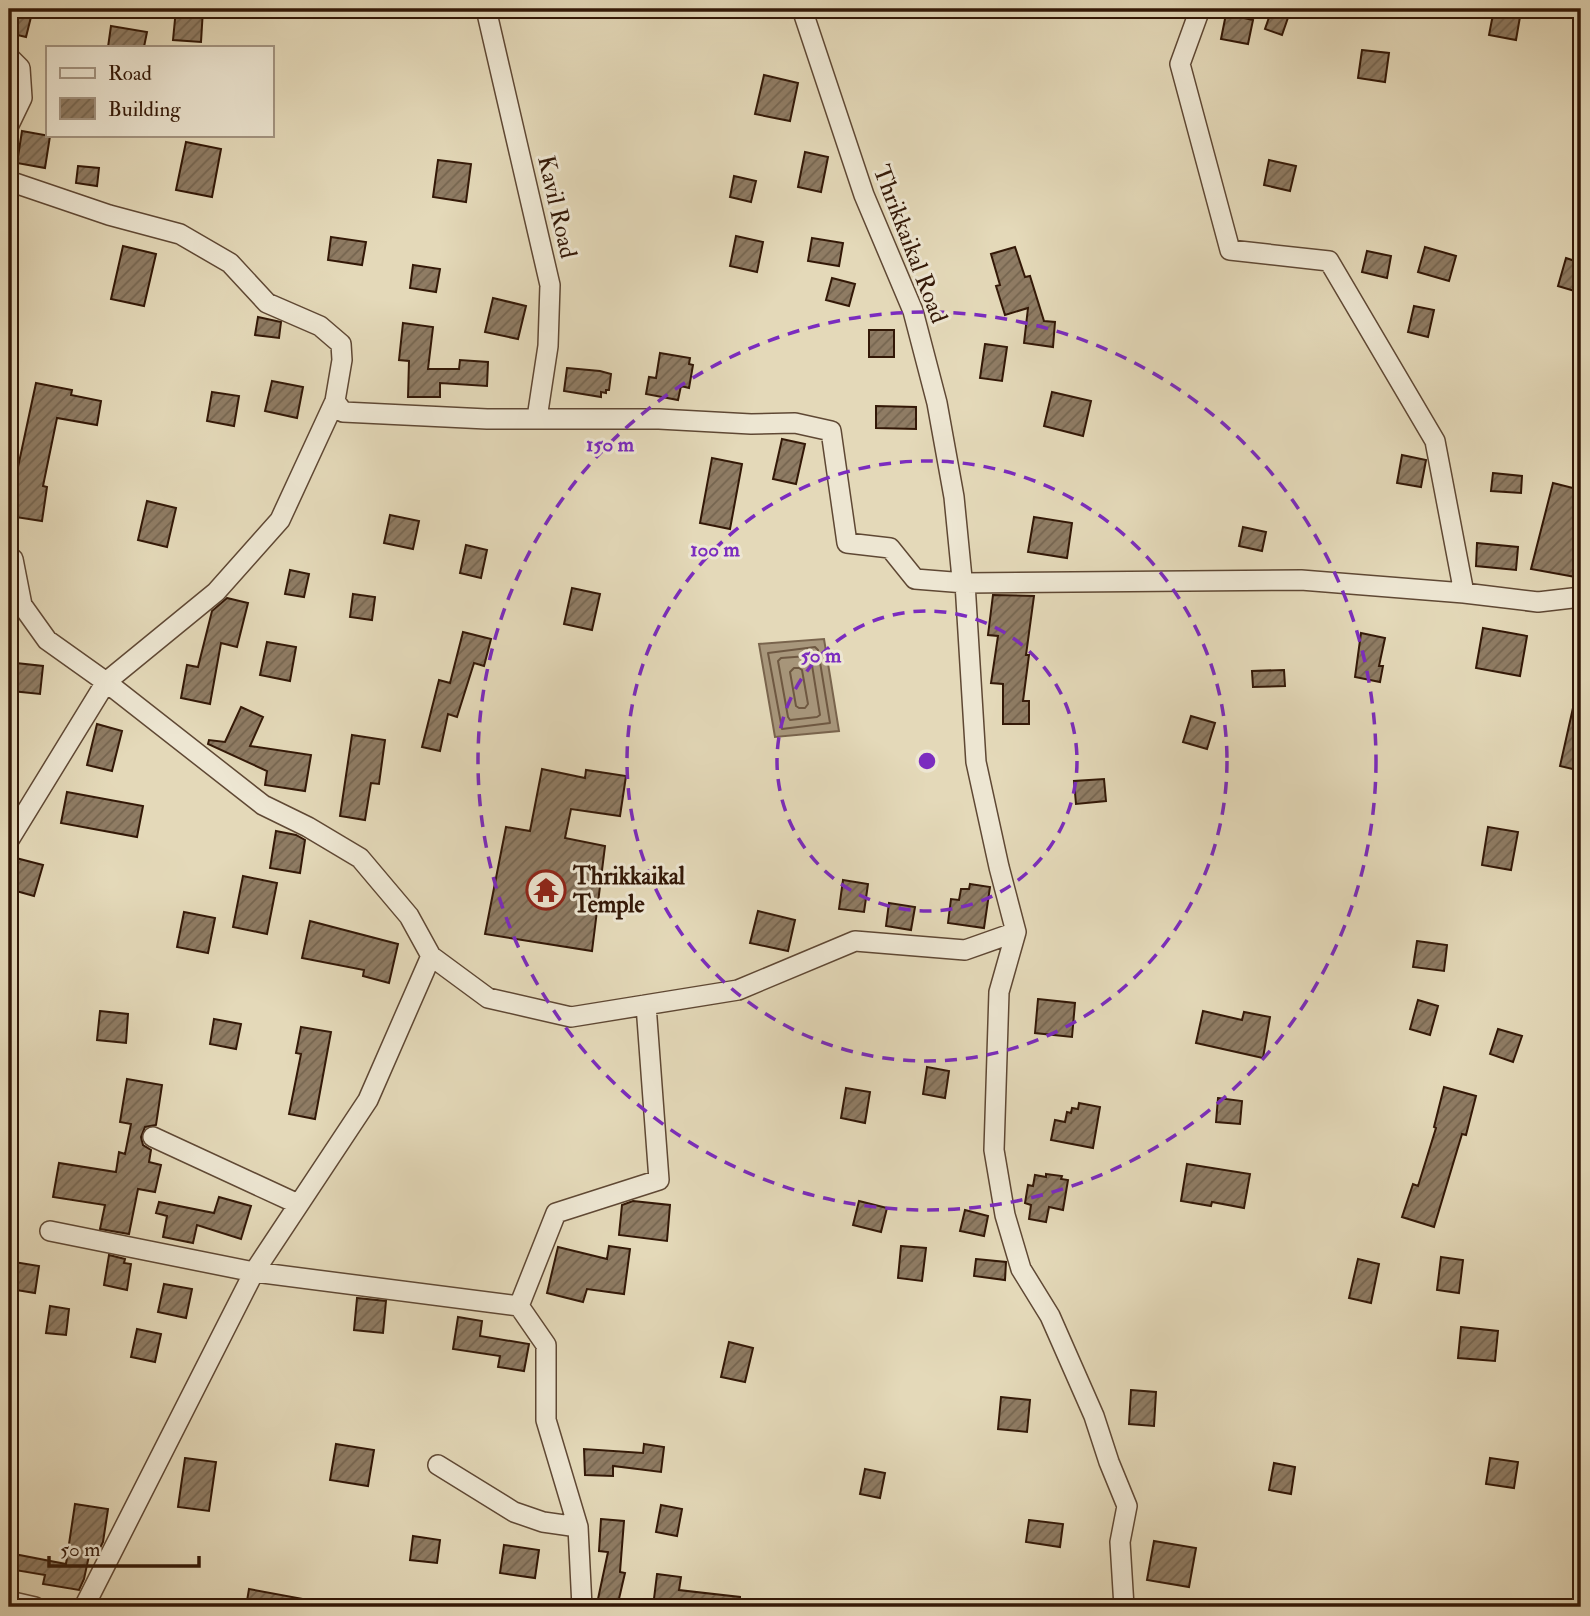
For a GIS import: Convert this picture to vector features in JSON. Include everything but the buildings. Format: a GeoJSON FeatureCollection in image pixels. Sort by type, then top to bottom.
{"type":"FeatureCollection","features":[{"type":"Feature","properties":{"kind":"street","name":"Kavil Road"},"geometry":{"type":"LineString","coordinates":[[486,9],[550,285],[548,346],[537,418]]}},
{"type":"Feature","properties":{"kind":"street","name":"Thrikkaikal Road"},"geometry":{"type":"LineString","coordinates":[[802,9],[864,195],[914,311],[937,403],[954,497],[962,578],[965,583],[976,762],[999,867],[1017,932]]}},
{"type":"Feature","properties":{"kind":"street"},"geometry":{"type":"LineString","coordinates":[[1199,9],[1180,64],[1230,250],[1329,261],[1435,440],[1464,593]]}},
{"type":"Feature","properties":{"kind":"street"},"geometry":{"type":"LineString","coordinates":[[9,57],[20,68],[22,98],[9,125]]}},
{"type":"Feature","properties":{"kind":"street"},"geometry":{"type":"LineString","coordinates":[[9,181],[109,215],[180,234],[230,263],[267,303],[320,326],[341,344],[342,360],[335,401],[280,520],[216,592],[106,682],[9,839]]}},
{"type":"Feature","properties":{"kind":"street"},"geometry":{"type":"LineString","coordinates":[[335,401],[343,412],[487,419],[795,423],[831,431],[847,543],[890,548],[915,579],[965,583],[1301,580],[1464,593],[1538,603],[1581,597]]}},
{"type":"Feature","properties":{"kind":"street"},"geometry":{"type":"LineString","coordinates":[[9,556],[13,559],[22,605],[47,640],[106,682],[263,804],[360,858],[409,916],[431,956],[488,998],[571,1017],[738,990],[855,941],[965,950],[1017,932]]}},
{"type":"Feature","properties":{"kind":"street"},"geometry":{"type":"LineString","coordinates":[[1017,932],[999,992],[995,1150],[1005,1214],[1020,1269],[1050,1316],[1094,1416],[1127,1506],[1120,1542],[1124,1607]]}},
{"type":"Feature","properties":{"kind":"street"},"geometry":{"type":"LineString","coordinates":[[84,1607],[254,1272],[368,1100],[431,956]]}},
{"type":"Feature","properties":{"kind":"street"},"geometry":{"type":"LineString","coordinates":[[519,1306],[556,1213],[659,1180],[646,1004]]}},
{"type":"Feature","properties":{"kind":"street"},"geometry":{"type":"LineString","coordinates":[[153,1137],[298,1204]]}},
{"type":"Feature","properties":{"kind":"street"},"geometry":{"type":"LineString","coordinates":[[50,1231],[254,1272],[519,1306],[546,1345],[546,1420],[578,1527],[582,1607]]}},
{"type":"Feature","properties":{"kind":"street"},"geometry":{"type":"LineString","coordinates":[[438,1465],[514,1512],[543,1522],[578,1527]]}},
{"type":"Feature","properties":{"kind":"street"},"geometry":{"type":"LineString","coordinates":[[9,1601],[35,1607]]}},
{"type":"Feature","properties":{"kind":"water"},"geometry":{"type":"Polygon","coordinates":[[[824,639],[839,731],[775,737],[759,644],[824,639]]]}},
{"type":"Feature","properties":{"kind":"place","name":"Thrikkaikal Temple"},"geometry":{"type":"Point","coordinates":[546,890]}}]}
